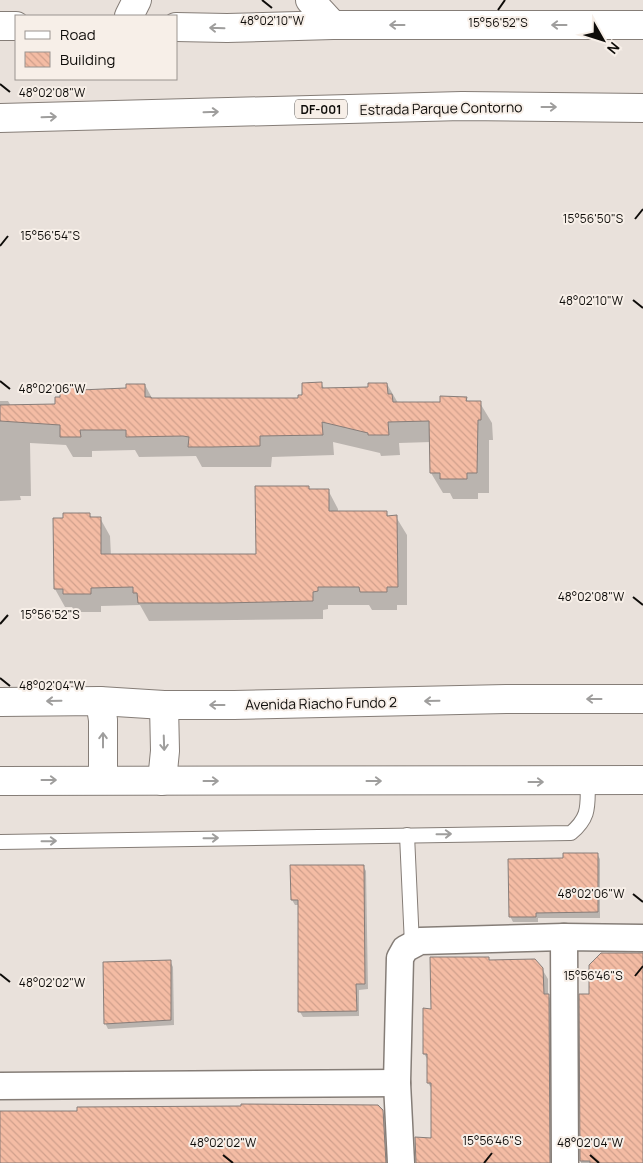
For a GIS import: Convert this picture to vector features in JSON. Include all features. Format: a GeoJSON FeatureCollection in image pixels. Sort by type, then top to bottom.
{"type":"FeatureCollection","features":[{"type":"Feature","properties":{"kind":"main road"},"geometry":{"type":"LineString","coordinates":[[130,15],[137,0]]}},
{"type":"Feature","properties":{"kind":"main road"},"geometry":{"type":"LineString","coordinates":[[310,0],[333,25]]}},
{"type":"Feature","properties":{"kind":"main road"},"geometry":{"type":"LineString","coordinates":[[178,27],[643,25]]}},
{"type":"Feature","properties":{"kind":"main road"},"geometry":{"type":"LineString","coordinates":[[0,26],[15,26]]}},
{"type":"Feature","properties":{"kind":"main road","name":"Estrada Parque Contorno"},"geometry":{"type":"LineString","coordinates":[[0,118],[452,107],[643,108]]}},
{"type":"Feature","properties":{"kind":"main road","name":"Avenida Riacho Fundo 2"},"geometry":{"type":"LineString","coordinates":[[0,702],[100,701],[164,705],[234,705],[506,699],[643,700]]}},
{"type":"Feature","properties":{"kind":"main road"},"geometry":{"type":"LineString","coordinates":[[100,701],[103,720],[103,780]]}},
{"type":"Feature","properties":{"kind":"main road"},"geometry":{"type":"LineString","coordinates":[[162,781],[164,705]]}},
{"type":"Feature","properties":{"kind":"main road"},"geometry":{"type":"LineString","coordinates":[[0,781],[588,782],[643,780]]}},
{"type":"Feature","properties":{"kind":"street"},"geometry":{"type":"LineString","coordinates":[[564,937],[565,1163]]}},
{"type":"Feature","properties":{"kind":"street"},"geometry":{"type":"LineString","coordinates":[[401,1163],[397,1083],[400,958],[405,949],[420,941],[564,937],[643,938]]}},
{"type":"Feature","properties":{"kind":"street"},"geometry":{"type":"LineString","coordinates":[[0,1086],[397,1083]]}},
{"type":"Feature","properties":{"kind":"lane"},"geometry":{"type":"LineString","coordinates":[[0,842],[571,832],[582,823],[587,810],[588,782]]}},
{"type":"Feature","properties":{"kind":"lane"},"geometry":{"type":"LineString","coordinates":[[407,835],[412,945]]}},
{"type":"Feature","properties":{"kind":"building"},"geometry":{"type":"Polygon","coordinates":[[[322,382],[322,388],[368,387],[368,383],[387,383],[388,394],[392,394],[393,402],[440,402],[440,396],[467,397],[466,401],[481,401],[481,420],[478,420],[477,473],[467,473],[467,479],[440,479],[440,473],[430,473],[429,421],[388,422],[389,435],[368,435],[368,433],[322,422],[323,435],[260,436],[260,446],[188,447],[189,437],[183,436],[126,437],[126,430],[80,430],[81,437],[60,437],[60,425],[0,421],[0,405],[55,404],[55,397],[60,397],[60,385],[80,384],[80,390],[126,388],[126,384],[145,384],[145,397],[151,398],[298,398],[298,395],[302,395],[302,383],[322,382]]]}},
{"type":"Feature","properties":{"kind":"building"},"geometry":{"type":"Polygon","coordinates":[[[255,486],[309,486],[309,489],[329,489],[329,511],[387,511],[387,516],[397,515],[398,587],[387,587],[387,592],[360,592],[359,587],[318,587],[318,591],[313,592],[313,601],[223,603],[138,603],[137,593],[133,593],[133,587],[91,588],[91,594],[63,594],[63,589],[54,589],[53,518],[63,518],[63,513],[90,513],[90,517],[101,517],[101,554],[256,554],[255,486]]]}},
{"type":"Feature","properties":{"kind":"building"},"geometry":{"type":"Polygon","coordinates":[[[563,853],[598,853],[598,912],[536,913],[536,917],[509,917],[508,859],[563,858],[563,853]]]}},
{"type":"Feature","properties":{"kind":"building"},"geometry":{"type":"Polygon","coordinates":[[[290,865],[364,865],[365,984],[356,984],[357,1011],[298,1012],[298,900],[291,900],[290,865]]]}},
{"type":"Feature","properties":{"kind":"building"},"geometry":{"type":"Polygon","coordinates":[[[601,953],[643,953],[643,1163],[590,1163],[590,1161],[580,1161],[579,994],[589,994],[589,965],[601,953]]]}},
{"type":"Feature","properties":{"kind":"building"},"geometry":{"type":"Polygon","coordinates":[[[430,957],[489,957],[489,960],[535,959],[543,968],[544,994],[549,994],[550,1163],[416,1163],[415,1137],[431,1138],[431,1083],[427,1083],[427,1054],[423,1054],[423,1008],[431,1009],[430,957]]]}},
{"type":"Feature","properties":{"kind":"building"},"geometry":{"type":"Polygon","coordinates":[[[171,960],[171,1020],[104,1024],[103,962],[171,960]]]}},
{"type":"Feature","properties":{"kind":"building"},"geometry":{"type":"Polygon","coordinates":[[[241,1104],[378,1105],[383,1110],[386,1163],[0,1163],[0,1111],[77,1111],[77,1107],[241,1106],[241,1104]]]}}]}
